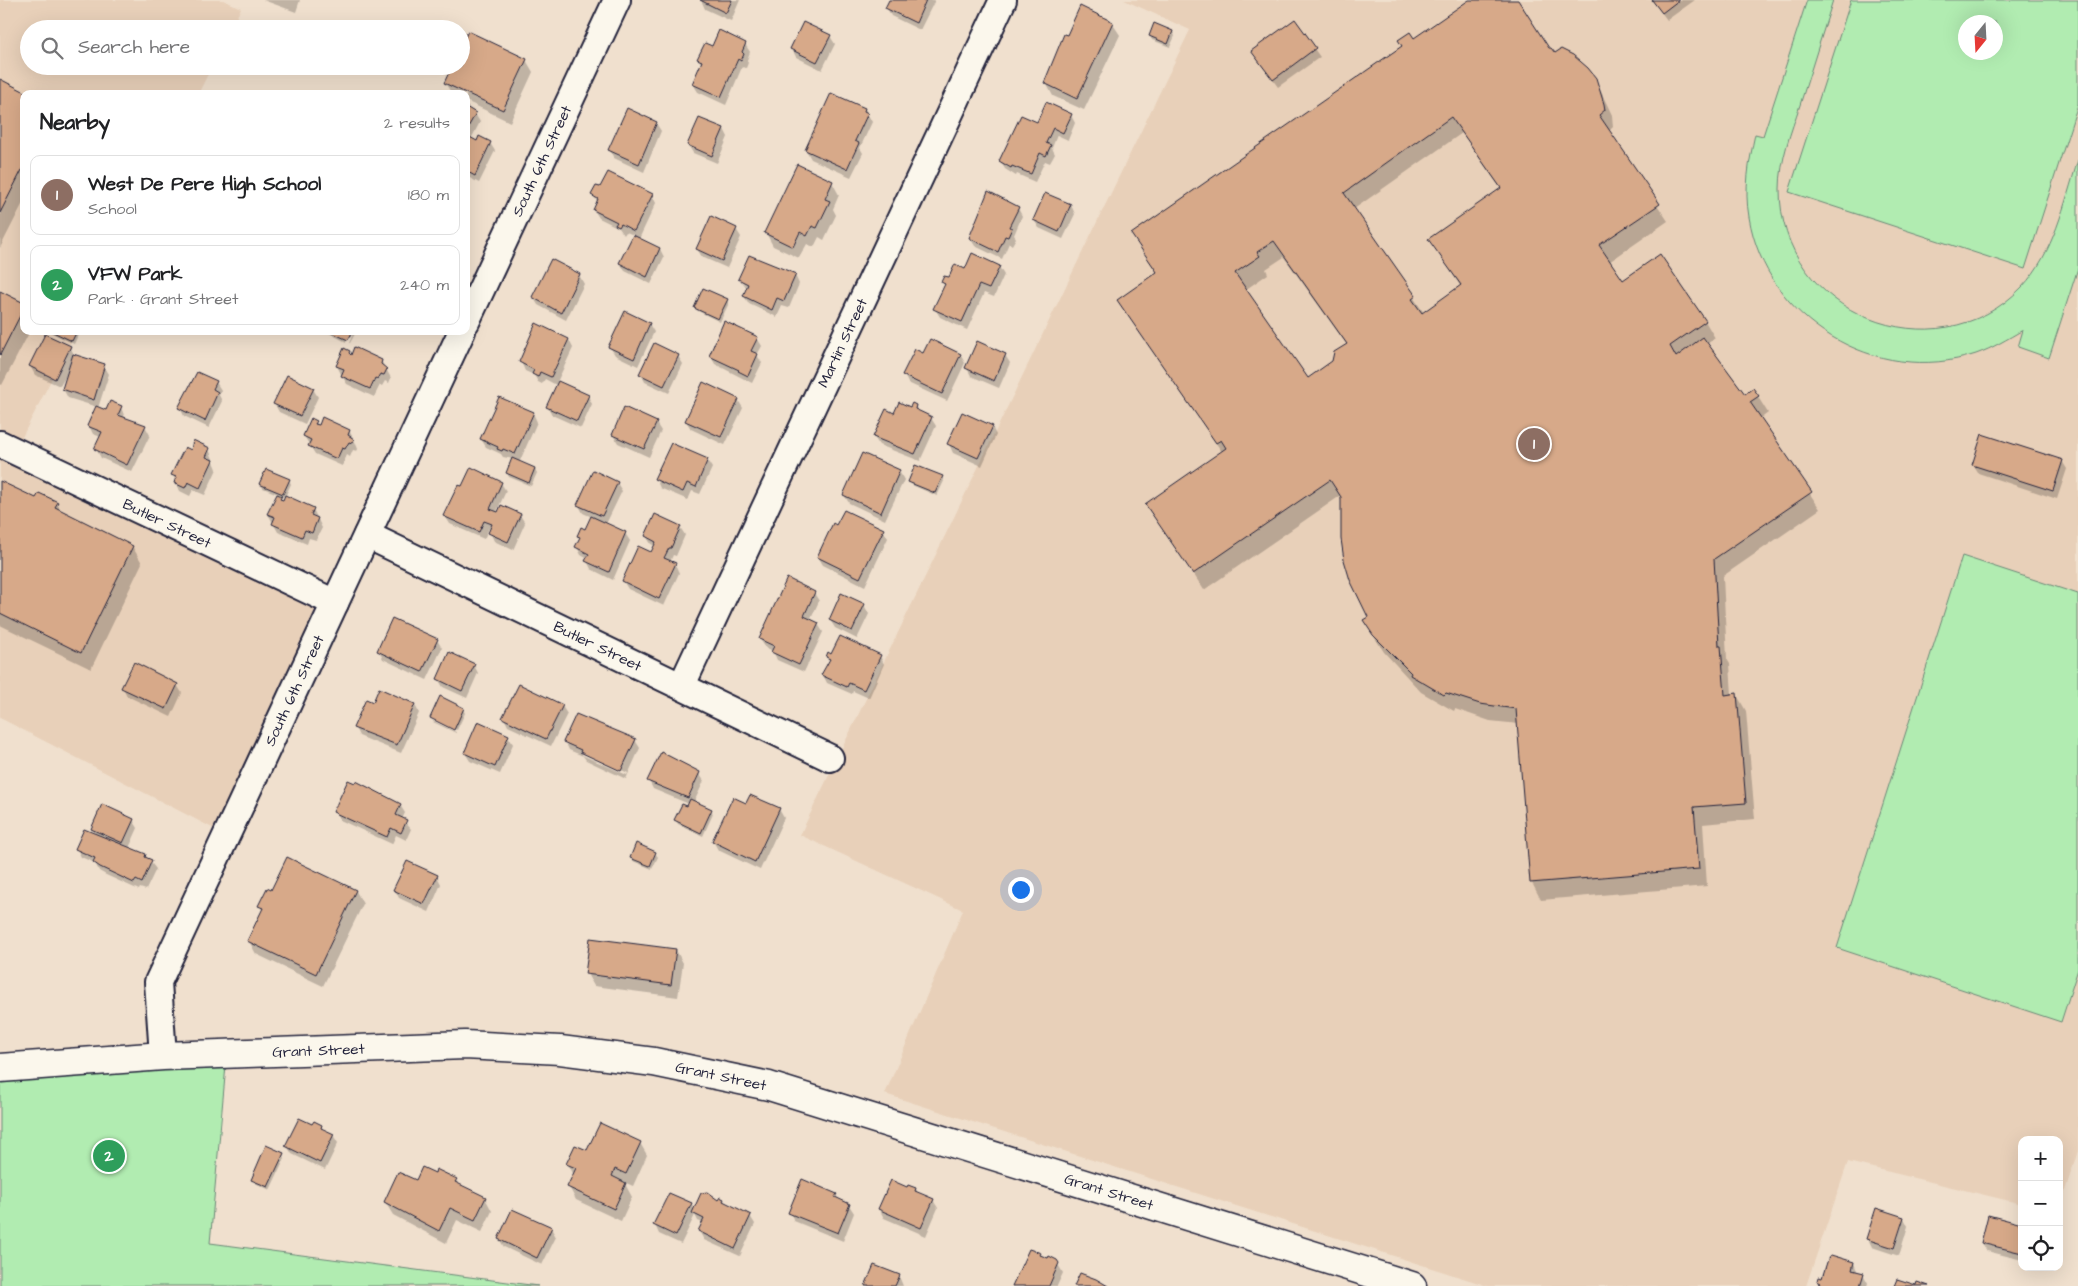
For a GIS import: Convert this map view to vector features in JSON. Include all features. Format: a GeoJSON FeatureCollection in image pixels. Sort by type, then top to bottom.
{"type":"FeatureCollection","features":[{"type":"Feature","properties":{"kind":"street","name":"South 6th Street"},"geometry":{"type":"LineString","coordinates":[[470,313],[617,0]]}},
{"type":"Feature","properties":{"kind":"street","name":"Martin Street"},"geometry":{"type":"LineString","coordinates":[[682,686],[1002,0]]}},
{"type":"Feature","properties":{"kind":"street","name":"South 6th Street"},"geometry":{"type":"LineString","coordinates":[[163,1056],[158,982],[460,335]]}},
{"type":"Feature","properties":{"kind":"street","name":"Butler Street"},"geometry":{"type":"LineString","coordinates":[[0,444],[335,603]]}},
{"type":"Feature","properties":{"kind":"street","name":"Butler Street"},"geometry":{"type":"LineString","coordinates":[[367,535],[830,758]]}},
{"type":"Feature","properties":{"kind":"street","name":"Grant Street"},"geometry":{"type":"LineString","coordinates":[[0,1068],[163,1056],[465,1044],[560,1050],[654,1062],[770,1086],[1412,1286]]}},
{"type":"Feature","properties":{"kind":"shaded area"},"geometry":{"type":"Polygon","coordinates":[[[0,0],[223,0],[241,8],[235,20],[20,20],[20,75],[208,75],[200,90],[20,90],[20,335],[74,335],[15,451],[335,603],[226,835],[0,718],[0,0]]]}},
{"type":"Feature","properties":{"kind":"shaded area"},"geometry":{"type":"Polygon","coordinates":[[[1124,0],[2078,0],[2078,1151],[2063,1197],[2063,1136],[2018,1136],[2018,1203],[1848,1162],[1806,1286],[1488,1286],[885,1094],[963,910],[800,835],[1190,30],[1124,0]]]}},
{"type":"Feature","properties":{"kind":"green space"},"geometry":{"type":"Polygon","coordinates":[[[1807,0],[1833,0],[1787,146],[1780,178],[1787,233],[1805,269],[1833,298],[1868,318],[1907,328],[1948,327],[1987,314],[2022,287],[2042,259],[2063,211],[2078,160],[2078,268],[2049,358],[2018,347],[2023,330],[1976,354],[1938,362],[1901,361],[1865,352],[1831,336],[1802,314],[1778,286],[1760,254],[1749,217],[1748,175],[1755,134],[1763,136],[1807,0]]]}},
{"type":"Feature","properties":{"kind":"green space"},"geometry":{"type":"Polygon","coordinates":[[[1851,0],[2078,0],[2078,104],[2025,269],[1789,192],[1851,0]]]}},
{"type":"Feature","properties":{"kind":"green space"},"geometry":{"type":"Polygon","coordinates":[[[1962,556],[2078,594],[2078,969],[2061,1022],[1837,948],[1962,556]]]}},
{"type":"Feature","properties":{"kind":"green space"},"geometry":{"type":"Polygon","coordinates":[[[227,1054],[210,1243],[538,1286],[0,1286],[0,1068],[227,1054]]]}},
{"type":"Feature","properties":{"kind":"building"},"geometry":{"type":"Polygon","coordinates":[[[700,0],[732,0],[726,13],[700,0]]]}},
{"type":"Feature","properties":{"kind":"building"},"geometry":{"type":"Polygon","coordinates":[[[889,0],[926,0],[916,23],[885,8],[889,0]]]}},
{"type":"Feature","properties":{"kind":"building"},"geometry":{"type":"Polygon","coordinates":[[[1469,0],[1518,0],[1549,48],[1555,53],[1561,49],[1573,55],[1588,68],[1596,78],[1604,104],[1605,110],[1599,115],[1660,204],[1599,245],[1623,280],[1660,254],[1706,321],[1670,346],[1676,357],[1703,337],[1745,394],[1753,388],[1759,396],[1750,402],[1812,492],[1714,559],[1719,646],[1721,646],[1725,695],[1737,693],[1746,803],[1694,807],[1699,869],[1530,883],[1516,709],[1480,704],[1446,693],[1444,695],[1410,675],[1411,673],[1373,635],[1363,620],[1368,617],[1350,580],[1344,560],[1341,539],[1341,497],[1330,480],[1193,574],[1145,504],[1226,448],[1221,440],[1216,443],[1117,300],[1157,272],[1131,234],[1402,46],[1398,40],[1410,32],[1414,38],[1469,0]],[[1451,117],[1344,193],[1416,296],[1412,299],[1422,313],[1461,285],[1428,239],[1501,188],[1451,117]],[[1274,241],[1257,252],[1260,256],[1235,273],[1308,378],[1332,361],[1334,352],[1347,344],[1274,241]]]}},
{"type":"Feature","properties":{"kind":"building"},"geometry":{"type":"Polygon","coordinates":[[[1652,0],[1679,0],[1662,13],[1652,0]]]}},
{"type":"Feature","properties":{"kind":"building"},"geometry":{"type":"Polygon","coordinates":[[[1080,6],[1113,22],[1077,99],[1044,83],[1064,34],[1067,35],[1080,6]]]}},
{"type":"Feature","properties":{"kind":"building"},"geometry":{"type":"Polygon","coordinates":[[[1295,19],[1316,48],[1273,80],[1251,51],[1295,19]]]}},
{"type":"Feature","properties":{"kind":"building"},"geometry":{"type":"Polygon","coordinates":[[[803,22],[831,35],[817,62],[790,49],[803,22]]]}},
{"type":"Feature","properties":{"kind":"building"},"geometry":{"type":"Polygon","coordinates":[[[1154,23],[1173,31],[1168,44],[1149,36],[1154,23]]]}},
{"type":"Feature","properties":{"kind":"building"},"geometry":{"type":"Polygon","coordinates":[[[719,30],[746,43],[741,61],[738,59],[721,97],[692,84],[702,61],[697,59],[705,43],[712,46],[719,30]]]}},
{"type":"Feature","properties":{"kind":"building"},"geometry":{"type":"Polygon","coordinates":[[[470,32],[527,59],[503,110],[470,95],[470,90],[459,90],[444,83],[448,75],[470,75],[470,32]]]}},
{"type":"Feature","properties":{"kind":"building"},"geometry":{"type":"Polygon","coordinates":[[[0,79],[21,90],[20,174],[0,213],[0,79]]]}},
{"type":"Feature","properties":{"kind":"building"},"geometry":{"type":"Polygon","coordinates":[[[831,93],[865,108],[864,111],[868,113],[855,141],[859,143],[847,169],[805,150],[831,93]]]}},
{"type":"Feature","properties":{"kind":"building"},"geometry":{"type":"Polygon","coordinates":[[[1046,102],[1072,114],[1063,133],[1053,128],[1046,143],[1051,145],[1046,156],[1040,153],[1031,174],[1012,166],[1011,168],[999,161],[1021,115],[1037,122],[1046,102]]]}},
{"type":"Feature","properties":{"kind":"building"},"geometry":{"type":"Polygon","coordinates":[[[627,108],[657,122],[639,164],[608,150],[627,108]]]}},
{"type":"Feature","properties":{"kind":"building"},"geometry":{"type":"Polygon","coordinates":[[[470,109],[476,113],[470,124],[470,109]]]}},
{"type":"Feature","properties":{"kind":"building"},"geometry":{"type":"Polygon","coordinates":[[[699,118],[724,128],[712,156],[687,145],[699,118]]]}},
{"type":"Feature","properties":{"kind":"building"},"geometry":{"type":"Polygon","coordinates":[[[479,136],[491,142],[475,176],[470,173],[470,137],[477,141],[479,136]]]}},
{"type":"Feature","properties":{"kind":"building"},"geometry":{"type":"Polygon","coordinates":[[[797,164],[833,181],[825,199],[830,201],[817,228],[812,226],[807,236],[800,232],[793,247],[764,233],[797,164]]]}},
{"type":"Feature","properties":{"kind":"building"},"geometry":{"type":"Polygon","coordinates":[[[608,172],[653,194],[634,231],[621,224],[619,227],[615,225],[617,222],[593,210],[598,199],[591,195],[596,186],[600,187],[608,172]]]}},
{"type":"Feature","properties":{"kind":"building"},"geometry":{"type":"Polygon","coordinates":[[[988,191],[1019,207],[1009,227],[1012,228],[1008,237],[1005,236],[998,252],[969,238],[988,191]]]}},
{"type":"Feature","properties":{"kind":"building"},"geometry":{"type":"Polygon","coordinates":[[[1045,193],[1071,204],[1059,232],[1033,220],[1045,193]]]}},
{"type":"Feature","properties":{"kind":"building"},"geometry":{"type":"Polygon","coordinates":[[[711,216],[737,228],[722,261],[696,249],[711,216]]]}},
{"type":"Feature","properties":{"kind":"building"},"geometry":{"type":"Polygon","coordinates":[[[633,235],[660,248],[647,277],[619,263],[633,235]]]}},
{"type":"Feature","properties":{"kind":"building"},"geometry":{"type":"Polygon","coordinates":[[[972,253],[1000,266],[989,289],[979,285],[962,322],[933,309],[945,284],[941,282],[944,276],[949,277],[955,264],[965,269],[972,253]]]}},
{"type":"Feature","properties":{"kind":"building"},"geometry":{"type":"Polygon","coordinates":[[[749,255],[796,274],[784,301],[777,298],[772,310],[743,296],[748,284],[738,279],[749,255]]]}},
{"type":"Feature","properties":{"kind":"building"},"geometry":{"type":"Polygon","coordinates":[[[551,259],[580,274],[561,313],[532,297],[551,259]]]}},
{"type":"Feature","properties":{"kind":"building"},"geometry":{"type":"Polygon","coordinates":[[[703,288],[728,299],[718,319],[694,308],[703,288]]]}},
{"type":"Feature","properties":{"kind":"building"},"geometry":{"type":"Polygon","coordinates":[[[0,291],[20,301],[20,316],[0,355],[0,291]]]}},
{"type":"Feature","properties":{"kind":"building"},"geometry":{"type":"Polygon","coordinates":[[[625,311],[650,323],[634,359],[608,347],[625,311]]]}},
{"type":"Feature","properties":{"kind":"building"},"geometry":{"type":"Polygon","coordinates":[[[724,321],[758,337],[751,351],[758,354],[748,376],[709,356],[724,321]]]}},
{"type":"Feature","properties":{"kind":"building"},"geometry":{"type":"Polygon","coordinates":[[[536,323],[569,339],[551,377],[540,372],[538,377],[532,374],[534,370],[519,362],[536,323]]]}},
{"type":"Feature","properties":{"kind":"building"},"geometry":{"type":"Polygon","coordinates":[[[44,335],[71,346],[55,379],[29,366],[44,335]]]}},
{"type":"Feature","properties":{"kind":"building"},"geometry":{"type":"Polygon","coordinates":[[[59,335],[75,335],[72,341],[59,335]]]}},
{"type":"Feature","properties":{"kind":"building"},"geometry":{"type":"Polygon","coordinates":[[[337,335],[351,335],[348,340],[337,335]]]}},
{"type":"Feature","properties":{"kind":"building"},"geometry":{"type":"Polygon","coordinates":[[[930,339],[961,354],[942,394],[902,375],[915,349],[923,353],[930,339]]]}},
{"type":"Feature","properties":{"kind":"building"},"geometry":{"type":"Polygon","coordinates":[[[977,341],[1006,354],[994,381],[965,368],[977,341]]]}},
{"type":"Feature","properties":{"kind":"building"},"geometry":{"type":"Polygon","coordinates":[[[654,343],[679,355],[664,386],[639,374],[654,343]]]}},
{"type":"Feature","properties":{"kind":"building"},"geometry":{"type":"Polygon","coordinates":[[[354,347],[382,360],[381,364],[387,369],[384,375],[380,374],[377,379],[375,378],[370,389],[341,376],[344,369],[336,366],[344,348],[350,351],[351,355],[354,347]]]}},
{"type":"Feature","properties":{"kind":"building"},"geometry":{"type":"Polygon","coordinates":[[[73,354],[105,364],[94,400],[62,389],[73,354]]]}},
{"type":"Feature","properties":{"kind":"building"},"geometry":{"type":"Polygon","coordinates":[[[197,372],[217,381],[213,389],[218,392],[205,421],[178,408],[197,372]]]}},
{"type":"Feature","properties":{"kind":"building"},"geometry":{"type":"Polygon","coordinates":[[[287,375],[314,388],[300,416],[273,404],[287,375]]]}},
{"type":"Feature","properties":{"kind":"building"},"geometry":{"type":"Polygon","coordinates":[[[558,381],[589,395],[577,421],[546,407],[558,381]]]}},
{"type":"Feature","properties":{"kind":"building"},"geometry":{"type":"Polygon","coordinates":[[[703,382],[739,399],[721,437],[685,421],[703,382]]]}},
{"type":"Feature","properties":{"kind":"building"},"geometry":{"type":"Polygon","coordinates":[[[499,397],[534,412],[515,454],[503,449],[502,451],[497,449],[498,447],[480,439],[499,397]]]}},
{"type":"Feature","properties":{"kind":"building"},"geometry":{"type":"Polygon","coordinates":[[[110,401],[122,406],[118,415],[146,425],[127,465],[94,449],[102,432],[87,426],[96,406],[106,410],[110,401]]]}},
{"type":"Feature","properties":{"kind":"building"},"geometry":{"type":"Polygon","coordinates":[[[899,402],[910,407],[912,403],[916,405],[915,409],[932,417],[915,454],[873,437],[886,409],[894,413],[899,402]]]}},
{"type":"Feature","properties":{"kind":"building"},"geometry":{"type":"Polygon","coordinates":[[[624,407],[657,422],[644,449],[612,435],[624,407]]]}},
{"type":"Feature","properties":{"kind":"building"},"geometry":{"type":"Polygon","coordinates":[[[962,412],[993,426],[978,458],[947,444],[962,412]]]}},
{"type":"Feature","properties":{"kind":"building"},"geometry":{"type":"Polygon","coordinates":[[[322,417],[350,430],[348,435],[354,439],[352,443],[349,442],[345,449],[342,448],[337,459],[308,446],[311,440],[303,436],[311,418],[317,421],[315,424],[319,425],[322,417]]]}},
{"type":"Feature","properties":{"kind":"building"},"geometry":{"type":"Polygon","coordinates":[[[1982,434],[2063,460],[2053,491],[1972,465],[1982,434]]]}},
{"type":"Feature","properties":{"kind":"building"},"geometry":{"type":"Polygon","coordinates":[[[193,440],[210,448],[206,457],[213,460],[200,488],[188,482],[185,488],[174,483],[176,477],[171,475],[185,447],[191,450],[193,440]]]}},
{"type":"Feature","properties":{"kind":"building"},"geometry":{"type":"Polygon","coordinates":[[[671,443],[708,459],[696,487],[687,483],[683,492],[654,479],[671,443]]]}},
{"type":"Feature","properties":{"kind":"building"},"geometry":{"type":"Polygon","coordinates":[[[862,453],[900,470],[881,513],[843,495],[862,453]]]}},
{"type":"Feature","properties":{"kind":"building"},"geometry":{"type":"Polygon","coordinates":[[[512,458],[535,468],[529,483],[506,473],[512,458]]]}},
{"type":"Feature","properties":{"kind":"building"},"geometry":{"type":"Polygon","coordinates":[[[915,465],[943,476],[935,493],[908,482],[915,465]]]}},
{"type":"Feature","properties":{"kind":"building"},"geometry":{"type":"Polygon","coordinates":[[[471,467],[502,482],[490,509],[498,512],[501,505],[521,514],[508,542],[488,533],[492,524],[484,521],[479,532],[443,516],[458,485],[462,486],[471,467]]]}},
{"type":"Feature","properties":{"kind":"building"},"geometry":{"type":"Polygon","coordinates":[[[266,469],[290,479],[283,494],[259,484],[266,469]]]}},
{"type":"Feature","properties":{"kind":"building"},"geometry":{"type":"Polygon","coordinates":[[[593,470],[618,482],[602,516],[577,505],[593,470]]]}},
{"type":"Feature","properties":{"kind":"building"},"geometry":{"type":"Polygon","coordinates":[[[0,481],[36,498],[39,493],[58,502],[55,507],[133,546],[81,653],[0,613],[0,481]]]}},
{"type":"Feature","properties":{"kind":"building"},"geometry":{"type":"Polygon","coordinates":[[[277,494],[282,496],[280,499],[283,500],[285,495],[314,508],[311,515],[318,518],[312,533],[305,530],[302,537],[272,524],[275,517],[267,514],[277,494]]]}},
{"type":"Feature","properties":{"kind":"building"},"geometry":{"type":"Polygon","coordinates":[[[844,510],[884,529],[860,578],[817,557],[833,523],[836,525],[844,510]]]}},
{"type":"Feature","properties":{"kind":"building"},"geometry":{"type":"Polygon","coordinates":[[[655,514],[681,526],[664,558],[676,563],[659,599],[622,581],[638,546],[651,552],[656,542],[645,536],[655,514]]]}},
{"type":"Feature","properties":{"kind":"building"},"geometry":{"type":"Polygon","coordinates":[[[591,516],[626,532],[609,572],[585,561],[589,554],[575,547],[580,537],[577,536],[581,527],[585,529],[591,516]]]}},
{"type":"Feature","properties":{"kind":"building"},"geometry":{"type":"Polygon","coordinates":[[[787,578],[815,592],[804,616],[819,623],[799,665],[771,652],[774,646],[759,639],[787,578]]]}},
{"type":"Feature","properties":{"kind":"building"},"geometry":{"type":"Polygon","coordinates":[[[841,593],[865,604],[852,631],[829,620],[841,593]]]}},
{"type":"Feature","properties":{"kind":"building"},"geometry":{"type":"Polygon","coordinates":[[[392,618],[438,639],[422,672],[377,651],[392,618]]]}},
{"type":"Feature","properties":{"kind":"building"},"geometry":{"type":"Polygon","coordinates":[[[840,636],[881,655],[864,690],[849,683],[847,687],[821,675],[830,659],[826,657],[828,652],[831,654],[840,636]]]}},
{"type":"Feature","properties":{"kind":"building"},"geometry":{"type":"Polygon","coordinates":[[[449,652],[475,664],[462,691],[437,679],[449,652]]]}},
{"type":"Feature","properties":{"kind":"building"},"geometry":{"type":"Polygon","coordinates":[[[134,662],[178,684],[166,709],[121,688],[134,662]]]}},
{"type":"Feature","properties":{"kind":"building"},"geometry":{"type":"Polygon","coordinates":[[[519,684],[563,705],[546,739],[502,718],[519,684]]]}},
{"type":"Feature","properties":{"kind":"building"},"geometry":{"type":"Polygon","coordinates":[[[379,688],[415,704],[397,745],[353,728],[366,699],[373,702],[379,688]]]}},
{"type":"Feature","properties":{"kind":"building"},"geometry":{"type":"Polygon","coordinates":[[[440,696],[464,708],[454,730],[430,718],[440,696]]]}},
{"type":"Feature","properties":{"kind":"building"},"geometry":{"type":"Polygon","coordinates":[[[576,714],[636,739],[621,771],[563,742],[576,714]]]}},
{"type":"Feature","properties":{"kind":"building"},"geometry":{"type":"Polygon","coordinates":[[[478,721],[509,735],[495,767],[464,753],[478,721]]]}},
{"type":"Feature","properties":{"kind":"building"},"geometry":{"type":"Polygon","coordinates":[[[661,752],[700,772],[688,798],[647,781],[661,752]]]}},
{"type":"Feature","properties":{"kind":"building"},"geometry":{"type":"Polygon","coordinates":[[[348,780],[355,783],[356,781],[401,804],[396,815],[407,820],[401,833],[391,828],[387,837],[333,812],[348,780]]]}},
{"type":"Feature","properties":{"kind":"building"},"geometry":{"type":"Polygon","coordinates":[[[750,795],[780,808],[755,862],[712,841],[733,797],[746,803],[750,795]]]}},
{"type":"Feature","properties":{"kind":"building"},"geometry":{"type":"Polygon","coordinates":[[[690,799],[712,809],[701,833],[674,820],[682,804],[687,806],[690,799]]]}},
{"type":"Feature","properties":{"kind":"building"},"geometry":{"type":"Polygon","coordinates":[[[102,804],[134,819],[123,843],[91,829],[102,804]]]}},
{"type":"Feature","properties":{"kind":"building"},"geometry":{"type":"Polygon","coordinates":[[[84,829],[146,854],[145,857],[152,860],[142,883],[136,880],[134,883],[100,867],[93,862],[95,858],[75,849],[84,829]]]}},
{"type":"Feature","properties":{"kind":"building"},"geometry":{"type":"Polygon","coordinates":[[[636,843],[656,852],[650,866],[630,858],[636,843]]]}},
{"type":"Feature","properties":{"kind":"building"},"geometry":{"type":"Polygon","coordinates":[[[287,857],[356,890],[316,974],[247,941],[263,908],[258,906],[267,888],[271,890],[287,857]]]}},
{"type":"Feature","properties":{"kind":"building"},"geometry":{"type":"Polygon","coordinates":[[[407,861],[438,875],[424,904],[393,890],[407,861]]]}},
{"type":"Feature","properties":{"kind":"building"},"geometry":{"type":"Polygon","coordinates":[[[590,938],[676,949],[671,985],[585,974],[590,938]]]}},
{"type":"Feature","properties":{"kind":"building"},"geometry":{"type":"Polygon","coordinates":[[[299,1118],[312,1124],[314,1121],[322,1125],[321,1128],[334,1134],[320,1163],[285,1146],[299,1118]]]}},
{"type":"Feature","properties":{"kind":"building"},"geometry":{"type":"Polygon","coordinates":[[[600,1123],[641,1142],[626,1174],[615,1169],[612,1176],[626,1183],[614,1209],[567,1187],[576,1168],[566,1164],[575,1145],[587,1150],[600,1123]]]}},
{"type":"Feature","properties":{"kind":"building"},"geometry":{"type":"Polygon","coordinates":[[[266,1145],[284,1153],[268,1187],[251,1180],[266,1145]]]}},
{"type":"Feature","properties":{"kind":"building"},"geometry":{"type":"Polygon","coordinates":[[[422,1167],[435,1173],[436,1169],[457,1179],[455,1182],[486,1197],[475,1220],[450,1208],[439,1231],[384,1202],[398,1172],[416,1180],[422,1167]]]}},
{"type":"Feature","properties":{"kind":"building"},"geometry":{"type":"Polygon","coordinates":[[[802,1179],[837,1194],[835,1197],[850,1204],[838,1233],[788,1213],[802,1179]]]}},
{"type":"Feature","properties":{"kind":"building"},"geometry":{"type":"Polygon","coordinates":[[[891,1180],[907,1187],[908,1185],[916,1188],[915,1191],[934,1199],[921,1228],[878,1209],[891,1180]]]}},
{"type":"Feature","properties":{"kind":"building"},"geometry":{"type":"Polygon","coordinates":[[[707,1192],[718,1200],[720,1197],[724,1199],[723,1201],[751,1215],[735,1249],[698,1231],[704,1219],[692,1213],[701,1193],[707,1192]]]}},
{"type":"Feature","properties":{"kind":"building"},"geometry":{"type":"Polygon","coordinates":[[[669,1193],[692,1203],[676,1236],[653,1225],[669,1193]]]}},
{"type":"Feature","properties":{"kind":"building"},"geometry":{"type":"Polygon","coordinates":[[[1876,1208],[1904,1217],[1894,1248],[1866,1239],[1876,1208]]]}},
{"type":"Feature","properties":{"kind":"building"},"geometry":{"type":"Polygon","coordinates":[[[512,1209],[552,1227],[537,1258],[498,1239],[512,1209]]]}},
{"type":"Feature","properties":{"kind":"building"},"geometry":{"type":"Polygon","coordinates":[[[1988,1215],[2018,1223],[2018,1252],[1981,1243],[1988,1215]]]}},
{"type":"Feature","properties":{"kind":"building"},"geometry":{"type":"Polygon","coordinates":[[[1029,1249],[1041,1253],[1040,1255],[1048,1258],[1049,1256],[1059,1263],[1049,1286],[1012,1286],[1029,1249]]]}},
{"type":"Feature","properties":{"kind":"building"},"geometry":{"type":"Polygon","coordinates":[[[1831,1255],[1854,1262],[1852,1270],[1864,1273],[1860,1286],[1820,1286],[1821,1283],[1817,1281],[1818,1277],[1822,1278],[1831,1255]]]}},
{"type":"Feature","properties":{"kind":"building"},"geometry":{"type":"Polygon","coordinates":[[[874,1265],[900,1275],[895,1286],[865,1286],[874,1265]]]}},
{"type":"Feature","properties":{"kind":"building"},"geometry":{"type":"Polygon","coordinates":[[[1080,1273],[1096,1279],[1108,1286],[1074,1286],[1080,1273]]]}},
{"type":"Feature","properties":{"kind":"building"},"geometry":{"type":"Polygon","coordinates":[[[1897,1279],[1916,1285],[1917,1282],[1929,1286],[1894,1286],[1897,1279]]]}},
{"type":"Feature","properties":{"kind":"place","name":"West De Pere High School"},"geometry":{"type":"Point","coordinates":[1534,444]}},
{"type":"Feature","properties":{"kind":"place","name":"VFW Park"},"geometry":{"type":"Point","coordinates":[109,1156]}}]}
